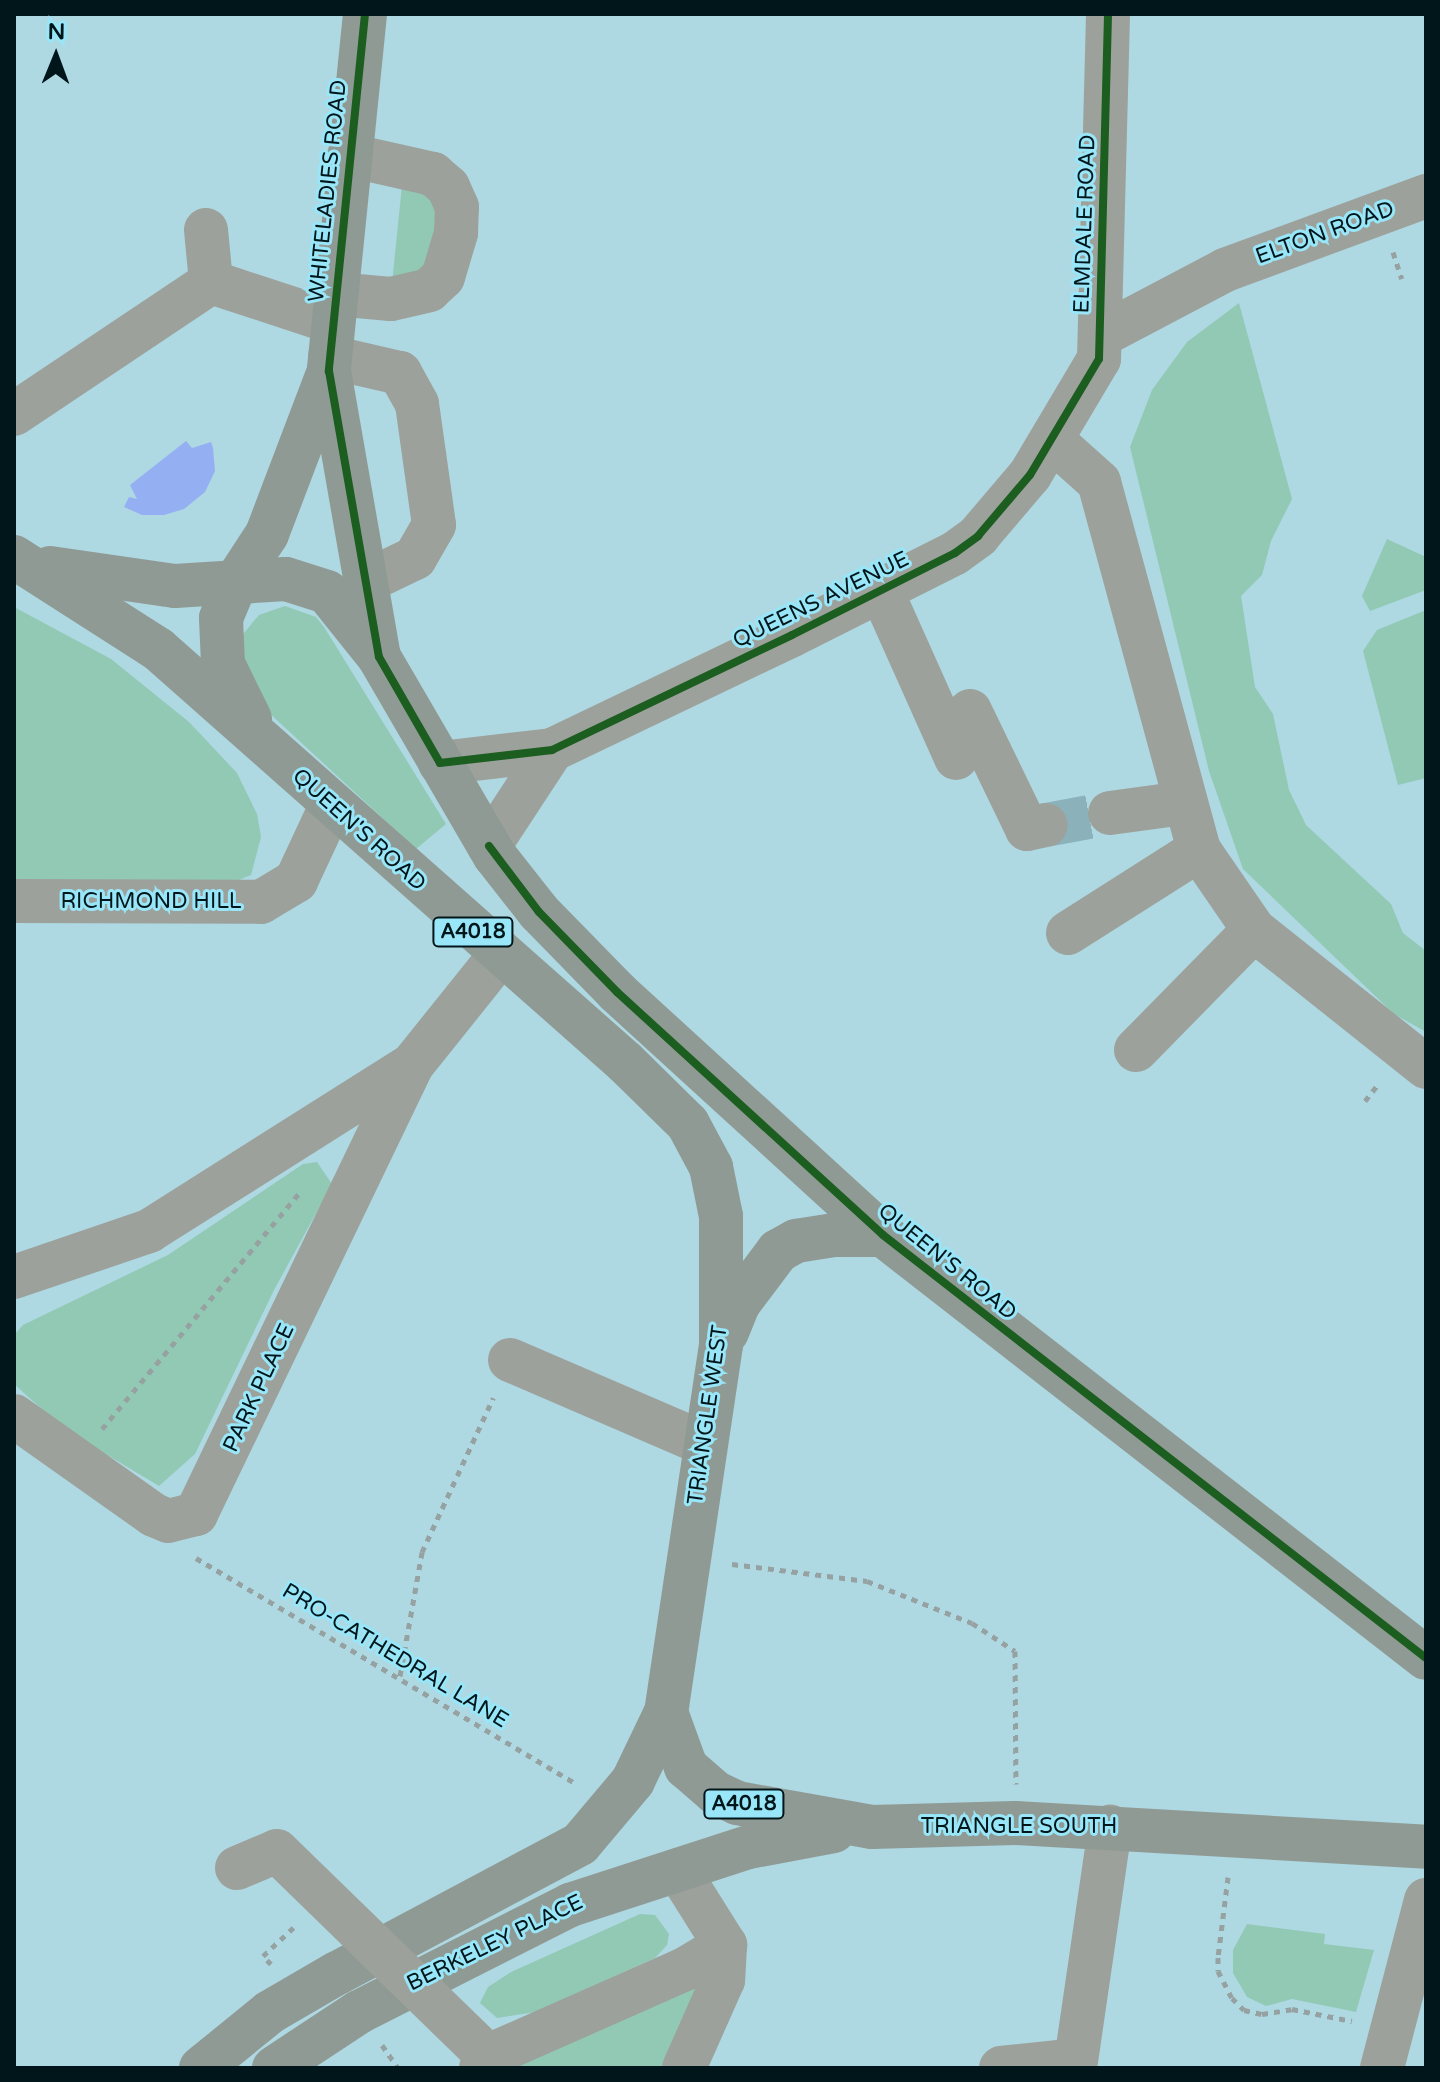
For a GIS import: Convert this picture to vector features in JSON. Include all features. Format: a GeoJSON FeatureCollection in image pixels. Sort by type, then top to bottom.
{"type":"FeatureCollection","features":[{"type":"Feature","properties":{"kind":"main road","name":"WHITELADIES ROAD"},"geometry":{"type":"LineString","coordinates":[[332,336],[365,14]]}},
{"type":"Feature","properties":{"kind":"main road","name":"A4018"},"geometry":{"type":"LineString","coordinates":[[261,739],[223,664],[221,618],[237,580],[267,534],[332,336]]}},
{"type":"Feature","properties":{"kind":"main road","name":"A4018"},"geometry":{"type":"LineString","coordinates":[[332,336],[379,657]]}},
{"type":"Feature","properties":{"kind":"main road","name":"QUEEN'S ROAD"},"geometry":{"type":"LineString","coordinates":[[21,560],[150,585],[286,579],[327,592],[379,657],[489,846],[539,912],[617,992],[883,1235],[1426,1658]]}},
{"type":"Feature","properties":{"kind":"main road","name":"QUEEN'S ROAD"},"geometry":{"type":"LineString","coordinates":[[21,560],[158,649],[261,739],[331,806],[625,1062],[688,1124]]}},
{"type":"Feature","properties":{"kind":"main road","name":"TRIANGLE WEST"},"geometry":{"type":"LineString","coordinates":[[666,1712],[703,1443],[721,1345],[721,1216],[711,1167],[688,1124]]}},
{"type":"Feature","properties":{"kind":"main road","name":"A4018"},"geometry":{"type":"LineString","coordinates":[[721,1345],[739,1303],[778,1251],[796,1241],[833,1235],[883,1235]]}},
{"type":"Feature","properties":{"kind":"main road","name":"BERKELEY PLACE"},"geometry":{"type":"LineString","coordinates":[[201,2068],[270,2012],[580,1844],[615,1807],[666,1712]]}},
{"type":"Feature","properties":{"kind":"main road","name":"TRIANGLE SOUTH"},"geometry":{"type":"LineString","coordinates":[[666,1712],[686,1767],[716,1793],[737,1803],[872,1827],[1015,1823],[1426,1847]]}},
{"type":"Feature","properties":{"kind":"main road","name":"BERKELEY PLACE"},"geometry":{"type":"LineString","coordinates":[[274,2068],[359,2012],[509,1932],[623,1883],[678,1870],[749,1847],[872,1827]]}},
{"type":"Feature","properties":{"kind":"street","name":"ELMDALE ROAD"},"geometry":{"type":"LineString","coordinates":[[1057,434],[1099,347],[1108,14]]}},
{"type":"Feature","properties":{"kind":"street"},"geometry":{"type":"LineString","coordinates":[[332,336],[391,299],[429,290],[443,277],[456,233],[457,207],[448,187],[433,174],[349,155]]}},
{"type":"Feature","properties":{"kind":"street","name":"ELTON ROAD"},"geometry":{"type":"LineString","coordinates":[[1099,347],[1225,270],[1426,196]]}},
{"type":"Feature","properties":{"kind":"street"},"geometry":{"type":"LineString","coordinates":[[206,230],[211,282]]}},
{"type":"Feature","properties":{"kind":"street"},"geometry":{"type":"LineString","coordinates":[[211,282],[332,336],[400,373],[417,404],[434,525],[415,558],[367,581]]}},
{"type":"Feature","properties":{"kind":"street"},"geometry":{"type":"LineString","coordinates":[[14,414],[211,282]]}},
{"type":"Feature","properties":{"kind":"street"},"geometry":{"type":"LineString","coordinates":[[1057,434],[1099,482],[1183,803],[1199,850],[1254,930],[1426,1067]]}},
{"type":"Feature","properties":{"kind":"street","name":"QUEENS AVENUE"},"geometry":{"type":"LineString","coordinates":[[552,750],[955,553],[978,536],[1057,434]]}},
{"type":"Feature","properties":{"kind":"street"},"geometry":{"type":"LineString","coordinates":[[881,590],[956,758]]}},
{"type":"Feature","properties":{"kind":"street"},"geometry":{"type":"LineString","coordinates":[[970,711],[1027,829],[1046,825]]}},
{"type":"Feature","properties":{"kind":"street"},"geometry":{"type":"LineString","coordinates":[[440,763],[552,750]]}},
{"type":"Feature","properties":{"kind":"street"},"geometry":{"type":"LineString","coordinates":[[489,846],[552,750]]}},
{"type":"Feature","properties":{"kind":"street"},"geometry":{"type":"LineString","coordinates":[[1110,813],[1183,803]]}},
{"type":"Feature","properties":{"kind":"street","name":"RICHMOND HILL"},"geometry":{"type":"LineString","coordinates":[[14,901],[261,902],[296,881],[331,806]]}},
{"type":"Feature","properties":{"kind":"street"},"geometry":{"type":"LineString","coordinates":[[1068,933],[1199,850]]}},
{"type":"Feature","properties":{"kind":"street"},"geometry":{"type":"LineString","coordinates":[[1136,1050],[1254,930]]}},
{"type":"Feature","properties":{"kind":"street","name":"PARK PLACE"},"geometry":{"type":"LineString","coordinates":[[182,1519],[196,1514],[204,1502],[412,1065],[500,955]]}},
{"type":"Feature","properties":{"kind":"street","name":"PARK PLACE"},"geometry":{"type":"LineString","coordinates":[[14,1277],[149,1231],[412,1065]]}},
{"type":"Feature","properties":{"kind":"street"},"geometry":{"type":"LineString","coordinates":[[510,1360],[703,1443]]}},
{"type":"Feature","properties":{"kind":"street"},"geometry":{"type":"LineString","coordinates":[[14,1416],[154,1515],[182,1519]]}},
{"type":"Feature","properties":{"kind":"street"},"geometry":{"type":"LineString","coordinates":[[1001,2068],[1076,2064],[1110,1827]]}},
{"type":"Feature","properties":{"kind":"street"},"geometry":{"type":"LineString","coordinates":[[237,1868],[277,1851],[484,2062],[685,1969],[725,1945]]}},
{"type":"Feature","properties":{"kind":"street"},"geometry":{"type":"LineString","coordinates":[[678,1870],[725,1945],[723,1980],[684,2068]]}},
{"type":"Feature","properties":{"kind":"street"},"geometry":{"type":"LineString","coordinates":[[1382,2068],[1426,1900]]}},
{"type":"Feature","properties":{"kind":"path"},"geometry":{"type":"LineString","coordinates":[[1365,1101],[1377,1085]]}},
{"type":"Feature","properties":{"kind":"path"},"geometry":{"type":"LineString","coordinates":[[75,1460],[311,1179]]}},
{"type":"Feature","properties":{"kind":"path"},"geometry":{"type":"LineString","coordinates":[[400,1676],[422,1552],[510,1360]]}},
{"type":"Feature","properties":{"kind":"path"},"geometry":{"type":"LineString","coordinates":[[687,1558],[867,1581],[972,1623],[1015,1651],[1015,1823]]}},
{"type":"Feature","properties":{"kind":"path"},"geometry":{"type":"LineString","coordinates":[[1225,1918],[1218,1971],[1244,2010],[1280,2015],[1292,2009],[1355,2021]]}},
{"type":"Feature","properties":{"kind":"green space"},"geometry":{"type":"Polygon","coordinates":[[[403,176],[441,204],[433,273],[391,293],[403,176]]]}},
{"type":"Feature","properties":{"kind":"green space"},"geometry":{"type":"Polygon","coordinates":[[[1239,303],[1292,499],[1271,541],[1262,575],[1241,596],[1255,687],[1273,714],[1289,790],[1306,825],[1391,904],[1403,933],[1426,951],[1426,1032],[1394,1014],[1243,869],[1209,771],[1130,447],[1152,390],[1187,342],[1239,303]]]}},
{"type":"Feature","properties":{"kind":"green space"},"geometry":{"type":"Polygon","coordinates":[[[1387,539],[1426,557],[1426,590],[1370,611],[1362,596],[1387,539]]]}},
{"type":"Feature","properties":{"kind":"green space"},"geometry":{"type":"Polygon","coordinates":[[[285,606],[316,617],[324,627],[446,824],[416,849],[266,710],[240,648],[244,633],[259,615],[285,606]]]}},
{"type":"Feature","properties":{"kind":"green space"},"geometry":{"type":"Polygon","coordinates":[[[14,607],[111,659],[189,722],[237,773],[257,814],[261,837],[251,875],[226,885],[14,886],[14,607]]]}},
{"type":"Feature","properties":{"kind":"green space"},"geometry":{"type":"Polygon","coordinates":[[[1426,610],[1426,778],[1398,785],[1363,651],[1377,630],[1426,610]]]}},
{"type":"Feature","properties":{"kind":"green space"},"geometry":{"type":"Polygon","coordinates":[[[317,1162],[332,1184],[274,1290],[195,1454],[159,1486],[64,1429],[14,1384],[14,1335],[23,1325],[168,1255],[303,1164],[317,1162]]]}},
{"type":"Feature","properties":{"kind":"green space"},"geometry":{"type":"Polygon","coordinates":[[[640,1914],[655,1915],[669,1934],[667,1945],[655,1958],[536,2012],[497,2018],[480,2003],[488,1987],[511,1972],[640,1914]]]}},
{"type":"Feature","properties":{"kind":"green space"},"geometry":{"type":"Polygon","coordinates":[[[1247,1924],[1325,1934],[1324,1944],[1374,1950],[1356,2012],[1292,1999],[1266,2006],[1247,1997],[1233,1973],[1233,1950],[1247,1924]]]}},
{"type":"Feature","properties":{"kind":"green space"},"geometry":{"type":"Polygon","coordinates":[[[705,1982],[668,2068],[502,2068],[705,1982]]]}},
{"type":"Feature","properties":{"kind":"water"},"geometry":{"type":"Polygon","coordinates":[[[186,441],[192,448],[211,442],[215,471],[205,492],[184,509],[164,515],[142,515],[124,507],[129,497],[137,499],[130,485],[186,441]]]}},
{"type":"Feature","properties":{"kind":"tunnel"},"geometry":{"type":"LineString","coordinates":[[1046,825],[1110,813]]}},
{"type":"Feature","properties":{"kind":"cycle path"},"geometry":{"type":"LineString","coordinates":[[365,14],[329,371],[379,657],[440,763],[552,750],[792,635],[955,553],[978,536],[1030,475],[1099,359],[1108,14]]}},
{"type":"Feature","properties":{"kind":"cycle path"},"geometry":{"type":"LineString","coordinates":[[489,846],[539,912],[617,992],[883,1235],[1426,1658]]}}]}
